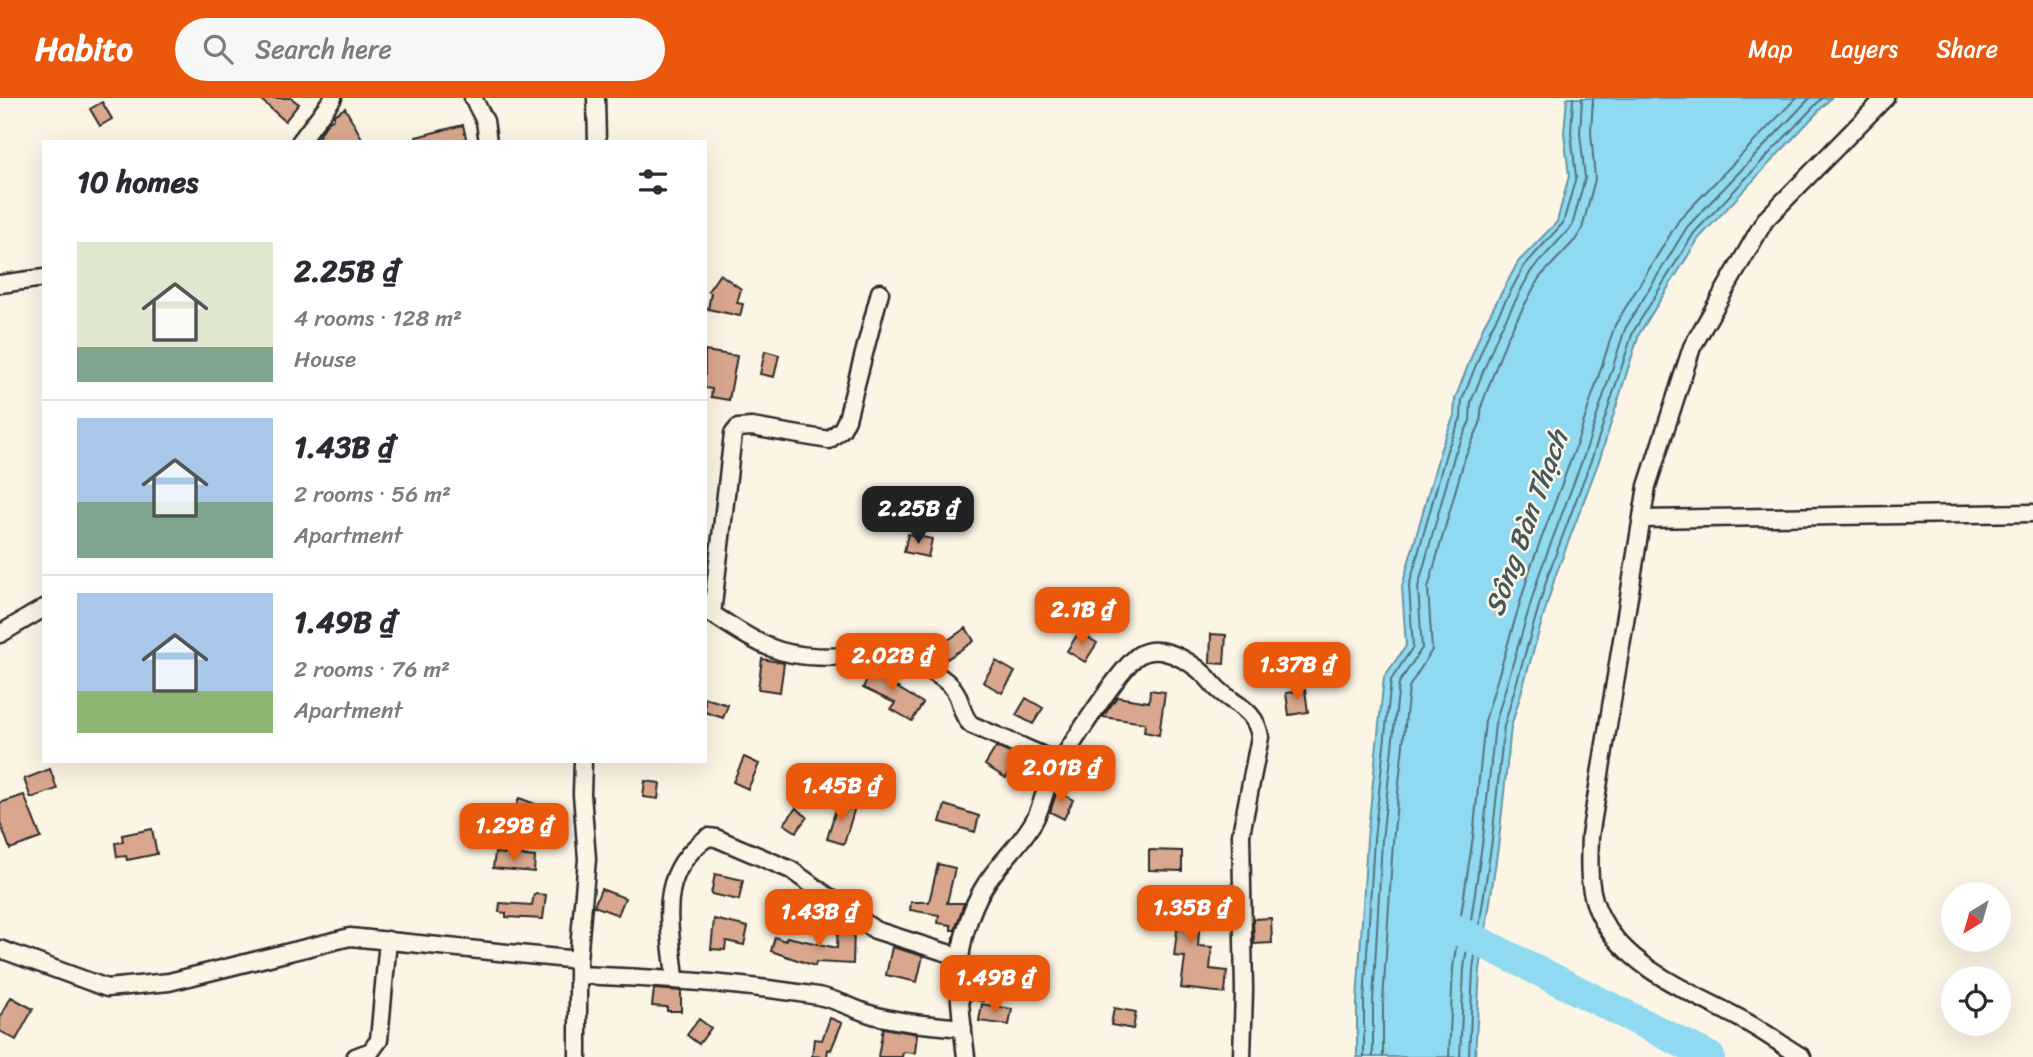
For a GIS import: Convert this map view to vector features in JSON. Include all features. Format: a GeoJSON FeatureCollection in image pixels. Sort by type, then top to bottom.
{"type":"FeatureCollection","features":[{"type":"Feature","properties":{"kind":"street"},"geometry":{"type":"LineString","coordinates":[[302,140],[334,98]]}},
{"type":"Feature","properties":{"kind":"street"},"geometry":{"type":"LineString","coordinates":[[473,98],[485,121],[488,140]]}},
{"type":"Feature","properties":{"kind":"street"},"geometry":{"type":"LineString","coordinates":[[596,98],[597,140]]}},
{"type":"Feature","properties":{"kind":"street"},"geometry":{"type":"LineString","coordinates":[[1802,1057],[1750,1024],[1661,976],[1626,952],[1601,918],[1588,878],[1590,836],[1647,486],[1692,347],[1765,220],[1885,98]]}},
{"type":"Feature","properties":{"kind":"street"},"geometry":{"type":"LineString","coordinates":[[0,285],[42,278]]}},
{"type":"Feature","properties":{"kind":"street"},"geometry":{"type":"LineString","coordinates":[[880,292],[847,419],[834,437],[829,440],[752,427],[738,428],[733,435],[709,614],[768,647],[783,651],[810,656],[893,653],[903,656],[953,687],[967,722],[1060,763]]}},
{"type":"Feature","properties":{"kind":"street"},"geometry":{"type":"LineString","coordinates":[[1642,519],[2033,513]]}},
{"type":"Feature","properties":{"kind":"street"},"geometry":{"type":"LineString","coordinates":[[0,634],[42,609]]}},
{"type":"Feature","properties":{"kind":"street"},"geometry":{"type":"LineString","coordinates":[[966,1057],[960,957],[967,926],[984,887],[1035,820],[1048,785],[1060,763],[1116,682],[1138,656],[1146,653],[1181,657],[1192,663],[1217,690],[1253,716],[1258,724],[1260,737],[1241,834],[1244,989],[1242,1057]]}},
{"type":"Feature","properties":{"kind":"street"},"geometry":{"type":"LineString","coordinates":[[578,1057],[579,967],[587,859],[582,794],[583,763]]}},
{"type":"Feature","properties":{"kind":"street"},"geometry":{"type":"LineString","coordinates":[[675,978],[669,891],[672,878],[694,849],[708,837],[791,870],[875,930],[960,957]]}},
{"type":"Feature","properties":{"kind":"street"},"geometry":{"type":"LineString","coordinates":[[0,948],[88,983],[123,989],[169,982],[338,938],[363,937],[821,997],[874,1015],[909,1023],[963,1028]]}},
{"type":"Feature","properties":{"kind":"street"},"geometry":{"type":"LineString","coordinates":[[355,1057],[371,1051],[379,1040],[388,940]]}},
{"type":"Feature","properties":{"kind":"water","name":"Sông Bàn Thạch"},"geometry":{"type":"Polygon","coordinates":[[[1567,98],[1831,98],[1699,238],[1639,334],[1600,458],[1555,577],[1511,727],[1499,840],[1480,970],[1475,1057],[1357,1057],[1357,1002],[1367,839],[1384,677],[1406,646],[1402,586],[1441,448],[1454,416],[1455,399],[1483,327],[1518,262],[1557,222],[1569,176],[1564,133],[1567,98]]]}},
{"type":"Feature","properties":{"kind":"building"},"geometry":{"type":"Polygon","coordinates":[[[259,98],[291,98],[299,104],[285,121],[259,98]]]}},
{"type":"Feature","properties":{"kind":"building"},"geometry":{"type":"Polygon","coordinates":[[[102,102],[112,119],[100,126],[90,109],[102,102]]]}},
{"type":"Feature","properties":{"kind":"building"},"geometry":{"type":"Polygon","coordinates":[[[345,108],[363,140],[316,140],[334,115],[345,108]]]}},
{"type":"Feature","properties":{"kind":"building"},"geometry":{"type":"Polygon","coordinates":[[[463,125],[467,140],[417,140],[416,137],[463,125]]]}},
{"type":"Feature","properties":{"kind":"building"},"geometry":{"type":"Polygon","coordinates":[[[720,274],[741,289],[737,303],[743,304],[740,316],[708,309],[711,293],[708,291],[720,274]]]}},
{"type":"Feature","properties":{"kind":"building"},"geometry":{"type":"Polygon","coordinates":[[[707,351],[737,356],[729,400],[711,397],[712,389],[707,388],[707,351]]]}},
{"type":"Feature","properties":{"kind":"building"},"geometry":{"type":"Polygon","coordinates":[[[765,351],[779,355],[774,377],[760,374],[765,351]]]}},
{"type":"Feature","properties":{"kind":"building"},"geometry":{"type":"Polygon","coordinates":[[[908,534],[932,539],[928,557],[904,552],[908,534]]]}},
{"type":"Feature","properties":{"kind":"building"},"geometry":{"type":"Polygon","coordinates":[[[966,628],[974,641],[947,659],[939,646],[966,628]]]}},
{"type":"Feature","properties":{"kind":"building"},"geometry":{"type":"Polygon","coordinates":[[[1079,632],[1097,643],[1085,662],[1067,651],[1079,632]]]}},
{"type":"Feature","properties":{"kind":"building"},"geometry":{"type":"Polygon","coordinates":[[[1211,634],[1226,635],[1224,664],[1210,663],[1211,634]]]}},
{"type":"Feature","properties":{"kind":"building"},"geometry":{"type":"Polygon","coordinates":[[[762,659],[784,663],[780,692],[758,689],[762,659]]]}},
{"type":"Feature","properties":{"kind":"building"},"geometry":{"type":"Polygon","coordinates":[[[996,661],[1015,672],[1002,693],[983,682],[996,661]]]}},
{"type":"Feature","properties":{"kind":"building"},"geometry":{"type":"Polygon","coordinates":[[[873,665],[892,672],[888,682],[923,703],[912,721],[891,709],[895,703],[863,688],[873,665]]]}},
{"type":"Feature","properties":{"kind":"building"},"geometry":{"type":"Polygon","coordinates":[[[1150,690],[1165,692],[1159,735],[1144,732],[1145,723],[1103,717],[1117,697],[1149,702],[1150,690]]]}},
{"type":"Feature","properties":{"kind":"building"},"geometry":{"type":"Polygon","coordinates":[[[1305,690],[1308,712],[1289,715],[1286,693],[1305,690]]]}},
{"type":"Feature","properties":{"kind":"building"},"geometry":{"type":"Polygon","coordinates":[[[1026,698],[1043,708],[1033,724],[1016,715],[1026,698]]]}},
{"type":"Feature","properties":{"kind":"building"},"geometry":{"type":"Polygon","coordinates":[[[707,699],[728,705],[723,718],[707,713],[707,699]]]}},
{"type":"Feature","properties":{"kind":"building"},"geometry":{"type":"Polygon","coordinates":[[[996,747],[1019,757],[1006,778],[985,765],[996,747]]]}},
{"type":"Feature","properties":{"kind":"building"},"geometry":{"type":"Polygon","coordinates":[[[744,757],[759,764],[748,789],[733,782],[744,757]]]}},
{"type":"Feature","properties":{"kind":"building"},"geometry":{"type":"Polygon","coordinates":[[[50,769],[57,789],[31,798],[24,779],[50,769]]]}},
{"type":"Feature","properties":{"kind":"building"},"geometry":{"type":"Polygon","coordinates":[[[645,781],[660,783],[658,799],[643,797],[645,781]]]}},
{"type":"Feature","properties":{"kind":"building"},"geometry":{"type":"Polygon","coordinates":[[[1057,791],[1073,800],[1064,819],[1050,812],[1057,791]]]}},
{"type":"Feature","properties":{"kind":"building"},"geometry":{"type":"Polygon","coordinates":[[[24,795],[41,838],[10,849],[0,822],[0,803],[24,795]]]}},
{"type":"Feature","properties":{"kind":"building"},"geometry":{"type":"Polygon","coordinates":[[[519,798],[544,807],[539,823],[513,815],[519,798]]]}},
{"type":"Feature","properties":{"kind":"building"},"geometry":{"type":"Polygon","coordinates":[[[838,802],[855,807],[844,844],[827,839],[838,802]]]}},
{"type":"Feature","properties":{"kind":"building"},"geometry":{"type":"Polygon","coordinates":[[[945,805],[979,816],[975,832],[940,822],[945,805]]]}},
{"type":"Feature","properties":{"kind":"building"},"geometry":{"type":"Polygon","coordinates":[[[796,808],[807,817],[796,832],[784,824],[796,808]]]}},
{"type":"Feature","properties":{"kind":"building"},"geometry":{"type":"Polygon","coordinates":[[[152,829],[157,854],[127,860],[126,856],[117,857],[115,843],[123,842],[122,835],[152,829]]]}},
{"type":"Feature","properties":{"kind":"building"},"geometry":{"type":"Polygon","coordinates":[[[1149,850],[1182,851],[1182,871],[1149,870],[1149,850]]]}},
{"type":"Feature","properties":{"kind":"building"},"geometry":{"type":"Polygon","coordinates":[[[495,853],[535,857],[534,872],[493,868],[495,853]]]}},
{"type":"Feature","properties":{"kind":"building"},"geometry":{"type":"Polygon","coordinates":[[[938,864],[955,868],[947,903],[964,903],[955,930],[951,930],[951,925],[938,923],[939,915],[910,910],[911,902],[929,902],[938,864]]]}},
{"type":"Feature","properties":{"kind":"building"},"geometry":{"type":"Polygon","coordinates":[[[715,874],[743,880],[739,900],[711,894],[715,874]]]}},
{"type":"Feature","properties":{"kind":"building"},"geometry":{"type":"Polygon","coordinates":[[[601,889],[625,898],[618,915],[594,906],[601,889]]]}},
{"type":"Feature","properties":{"kind":"building"},"geometry":{"type":"Polygon","coordinates":[[[534,894],[546,895],[543,919],[506,917],[506,913],[499,912],[500,903],[532,905],[534,894]]]}},
{"type":"Feature","properties":{"kind":"building"},"geometry":{"type":"Polygon","coordinates":[[[1155,897],[1201,901],[1198,946],[1212,947],[1210,969],[1227,971],[1225,993],[1181,988],[1185,957],[1174,956],[1178,922],[1153,920],[1155,897]]]}},
{"type":"Feature","properties":{"kind":"building"},"geometry":{"type":"Polygon","coordinates":[[[1271,918],[1272,943],[1254,944],[1253,919],[1271,918]]]}},
{"type":"Feature","properties":{"kind":"building"},"geometry":{"type":"Polygon","coordinates":[[[714,919],[748,927],[744,945],[726,941],[725,950],[711,949],[714,919]]]}},
{"type":"Feature","properties":{"kind":"building"},"geometry":{"type":"Polygon","coordinates":[[[838,925],[854,928],[853,964],[816,962],[815,966],[771,951],[775,937],[785,941],[787,937],[837,948],[838,925]]]}},
{"type":"Feature","properties":{"kind":"building"},"geometry":{"type":"Polygon","coordinates":[[[892,947],[923,956],[917,982],[886,975],[892,947]]]}},
{"type":"Feature","properties":{"kind":"building"},"geometry":{"type":"Polygon","coordinates":[[[970,968],[987,972],[983,1001],[970,999],[970,968]]]}},
{"type":"Feature","properties":{"kind":"building"},"geometry":{"type":"Polygon","coordinates":[[[654,989],[681,991],[681,1011],[667,1011],[667,1007],[652,1006],[654,989]]]}},
{"type":"Feature","properties":{"kind":"building"},"geometry":{"type":"Polygon","coordinates":[[[11,997],[33,1009],[16,1040],[0,1031],[0,1018],[11,997]]]}},
{"type":"Feature","properties":{"kind":"building"},"geometry":{"type":"Polygon","coordinates":[[[982,1004],[1012,1009],[1009,1025],[979,1021],[982,1004]]]}},
{"type":"Feature","properties":{"kind":"building"},"geometry":{"type":"Polygon","coordinates":[[[1114,1008],[1136,1012],[1133,1029],[1111,1025],[1114,1008]]]}},
{"type":"Feature","properties":{"kind":"building"},"geometry":{"type":"Polygon","coordinates":[[[830,1018],[842,1023],[831,1050],[828,1049],[827,1057],[812,1056],[814,1039],[822,1040],[830,1018]]]}},
{"type":"Feature","properties":{"kind":"building"},"geometry":{"type":"Polygon","coordinates":[[[699,1019],[711,1028],[699,1044],[687,1035],[699,1019]]]}},
{"type":"Feature","properties":{"kind":"building"},"geometry":{"type":"Polygon","coordinates":[[[883,1028],[917,1034],[915,1053],[903,1052],[902,1057],[878,1057],[883,1028]]]}},
{"type":"Feature","properties":{"kind":"waterway"},"geometry":{"type":"LineString","coordinates":[[1447,925],[1710,1057]]}}]}
